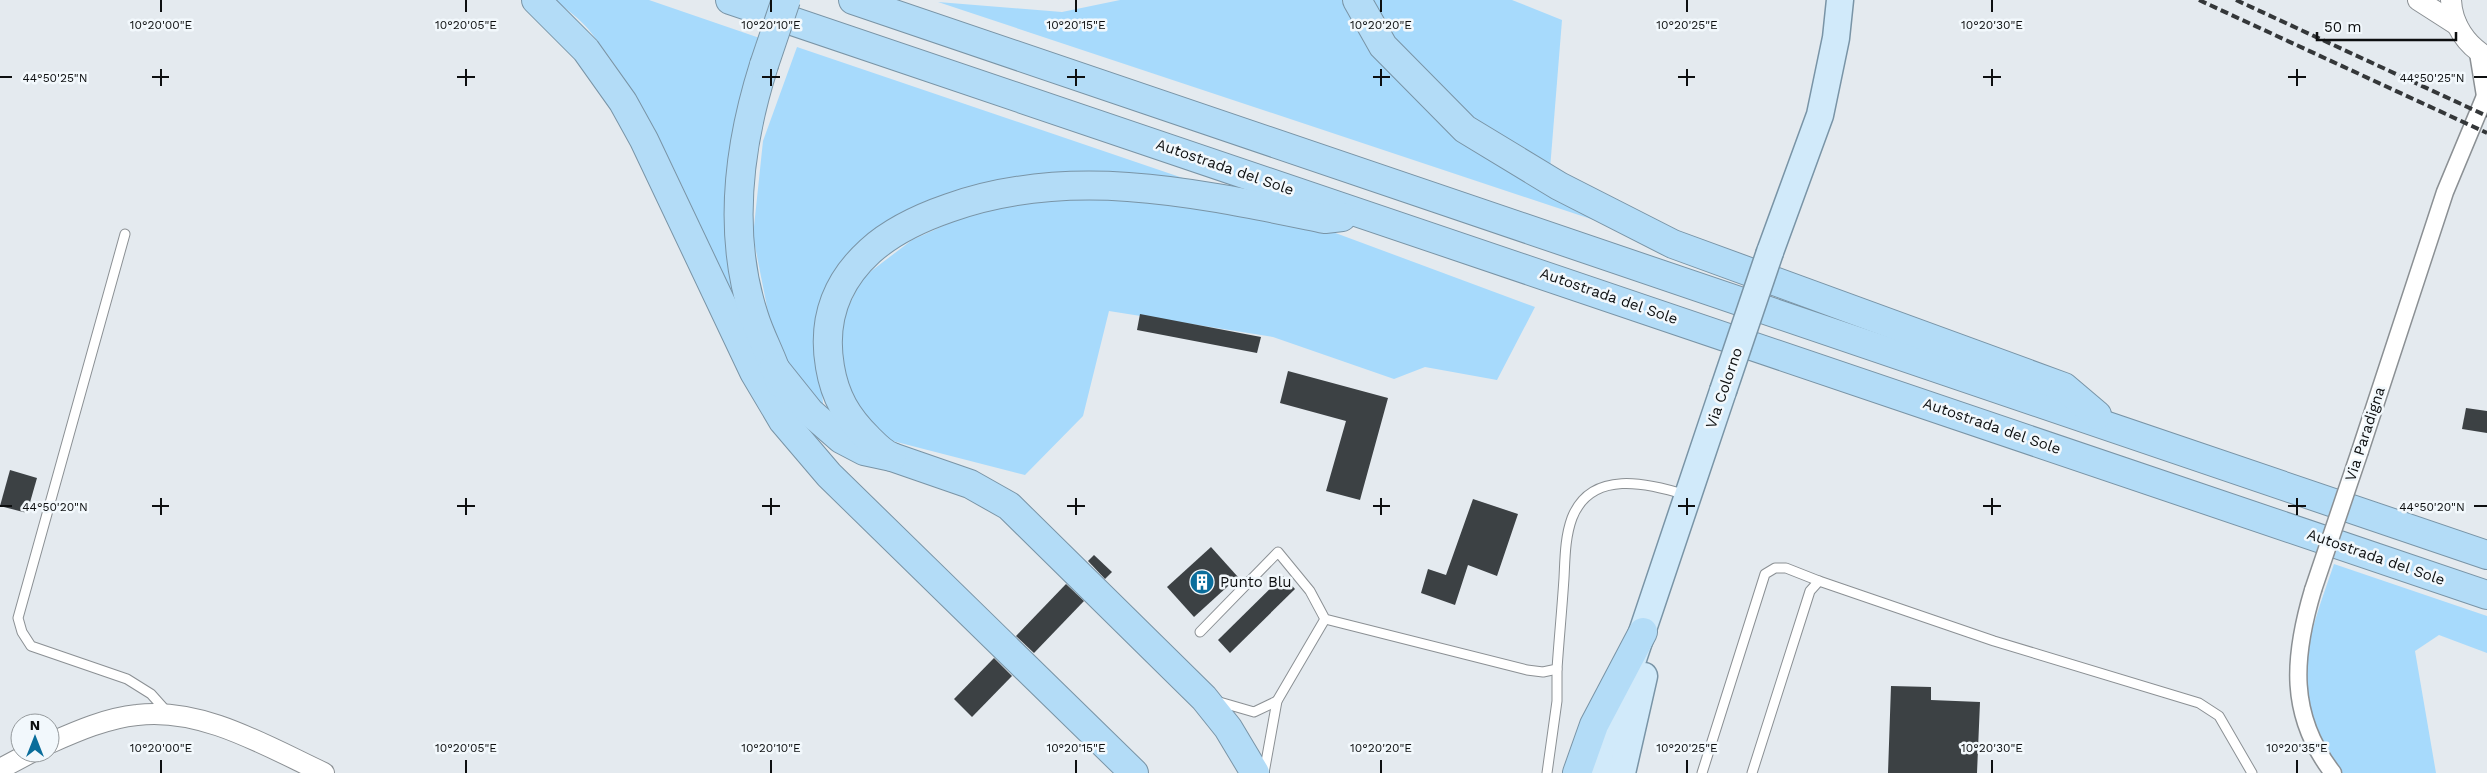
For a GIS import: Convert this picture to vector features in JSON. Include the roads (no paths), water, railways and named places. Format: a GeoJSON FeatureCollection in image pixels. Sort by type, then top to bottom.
{"type":"FeatureCollection","features":[{"type":"Feature","properties":{"kind":"highway"},"geometry":{"type":"LineString","coordinates":[[536,0],[586,50],[623,102],[648,146],[761,385],[779,416],[829,475],[1134,773]]}},
{"type":"Feature","properties":{"kind":"highway","name":"Autostrada del Sole"},"geometry":{"type":"LineString","coordinates":[[730,0],[2487,595]]}},
{"type":"Feature","properties":{"kind":"highway"},"geometry":{"type":"LineString","coordinates":[[786,0],[764,65],[742,152],[738,217],[741,258],[749,298],[760,333],[807,449]]}},
{"type":"Feature","properties":{"kind":"highway"},"geometry":{"type":"LineString","coordinates":[[853,0],[2110,425],[2487,555]]}},
{"type":"Feature","properties":{"kind":"highway"},"geometry":{"type":"LineString","coordinates":[[1357,0],[1383,46],[1465,129],[1559,186],[1673,244],[2064,388],[2110,425]]}},
{"type":"Feature","properties":{"kind":"highway"},"geometry":{"type":"LineString","coordinates":[[892,457],[880,450],[858,428],[843,408],[834,385],[828,360],[828,323],[842,285],[856,265],[877,245],[916,221],[964,202],[1003,192],[1077,185],[1200,194],[1325,218],[1368,216]]}},
{"type":"Feature","properties":{"kind":"highway"},"geometry":{"type":"LineString","coordinates":[[774,367],[810,412],[830,432],[860,450],[892,457],[970,484],[1008,506],[1080,574],[1204,698],[1228,728],[1255,773]]}},
{"type":"Feature","properties":{"kind":"highway"},"geometry":{"type":"LineString","coordinates":[[1577,773],[1594,725],[1642,632]]}},
{"type":"Feature","properties":{"kind":"main road","name":"Via Colorno"},"geometry":{"type":"LineString","coordinates":[[1598,773],[1642,632],[1723,391],[1770,252],[1820,115],[1836,38],[1840,0]]}},
{"type":"Feature","properties":{"kind":"main road"},"geometry":{"type":"LineString","coordinates":[[1622,773],[1647,664],[1676,558],[1680,522]]}},
{"type":"Feature","properties":{"kind":"street"},"geometry":{"type":"LineString","coordinates":[[2418,0],[2457,25]]}},
{"type":"Feature","properties":{"kind":"street","name":"Via Paradigna"},"geometry":{"type":"LineString","coordinates":[[2333,773],[2308,730],[2298,696],[2297,677],[2302,633],[2312,590],[2445,192],[2486,95],[2478,53],[2457,25],[2451,0]]}},
{"type":"Feature","properties":{"kind":"street","name":"Via Paradigna"},"geometry":{"type":"LineString","coordinates":[[2469,43],[2487,57]]}},
{"type":"Feature","properties":{"kind":"street"},"geometry":{"type":"LineString","coordinates":[[60,739],[118,718],[143,714],[170,715],[204,722],[228,730],[324,773]]}},
{"type":"Feature","properties":{"kind":"street"},"geometry":{"type":"LineString","coordinates":[[0,769],[11,763]]}},
{"type":"Feature","properties":{"kind":"lane"},"geometry":{"type":"LineString","coordinates":[[125,234],[18,618],[22,632],[32,646],[127,679],[151,694],[170,715]]}},
{"type":"Feature","properties":{"kind":"lane"},"geometry":{"type":"LineString","coordinates":[[1547,773],[1557,701],[1567,542],[1572,519],[1582,501],[1598,490],[1626,483],[1653,485],[1688,496]]}},
{"type":"Feature","properties":{"kind":"lane"},"geometry":{"type":"LineString","coordinates":[[1200,632],[1278,552],[1310,591],[1325,619],[1527,670],[1543,672],[1558,670]]}},
{"type":"Feature","properties":{"kind":"lane"},"geometry":{"type":"LineString","coordinates":[[1702,773],[1765,574],[1775,568],[1786,568],[1818,581],[1994,641],[2199,704],[2219,716],[2252,773]]}},
{"type":"Feature","properties":{"kind":"lane"},"geometry":{"type":"LineString","coordinates":[[1752,773],[1810,591],[1818,581]]}},
{"type":"Feature","properties":{"kind":"lane"},"geometry":{"type":"LineString","coordinates":[[1264,773],[1277,701],[1325,619]]}},
{"type":"Feature","properties":{"kind":"lane"},"geometry":{"type":"LineString","coordinates":[[1204,698],[1254,712],[1277,701]]}},
{"type":"Feature","properties":{"kind":"railway"},"geometry":{"type":"LineString","coordinates":[[2199,0],[2487,133]]}},
{"type":"Feature","properties":{"kind":"railway"},"geometry":{"type":"LineString","coordinates":[[2236,0],[2487,116]]}},
{"type":"Feature","properties":{"kind":"place","name":"Punto Blu"},"geometry":{"type":"Point","coordinates":[1202,582]}}]}
